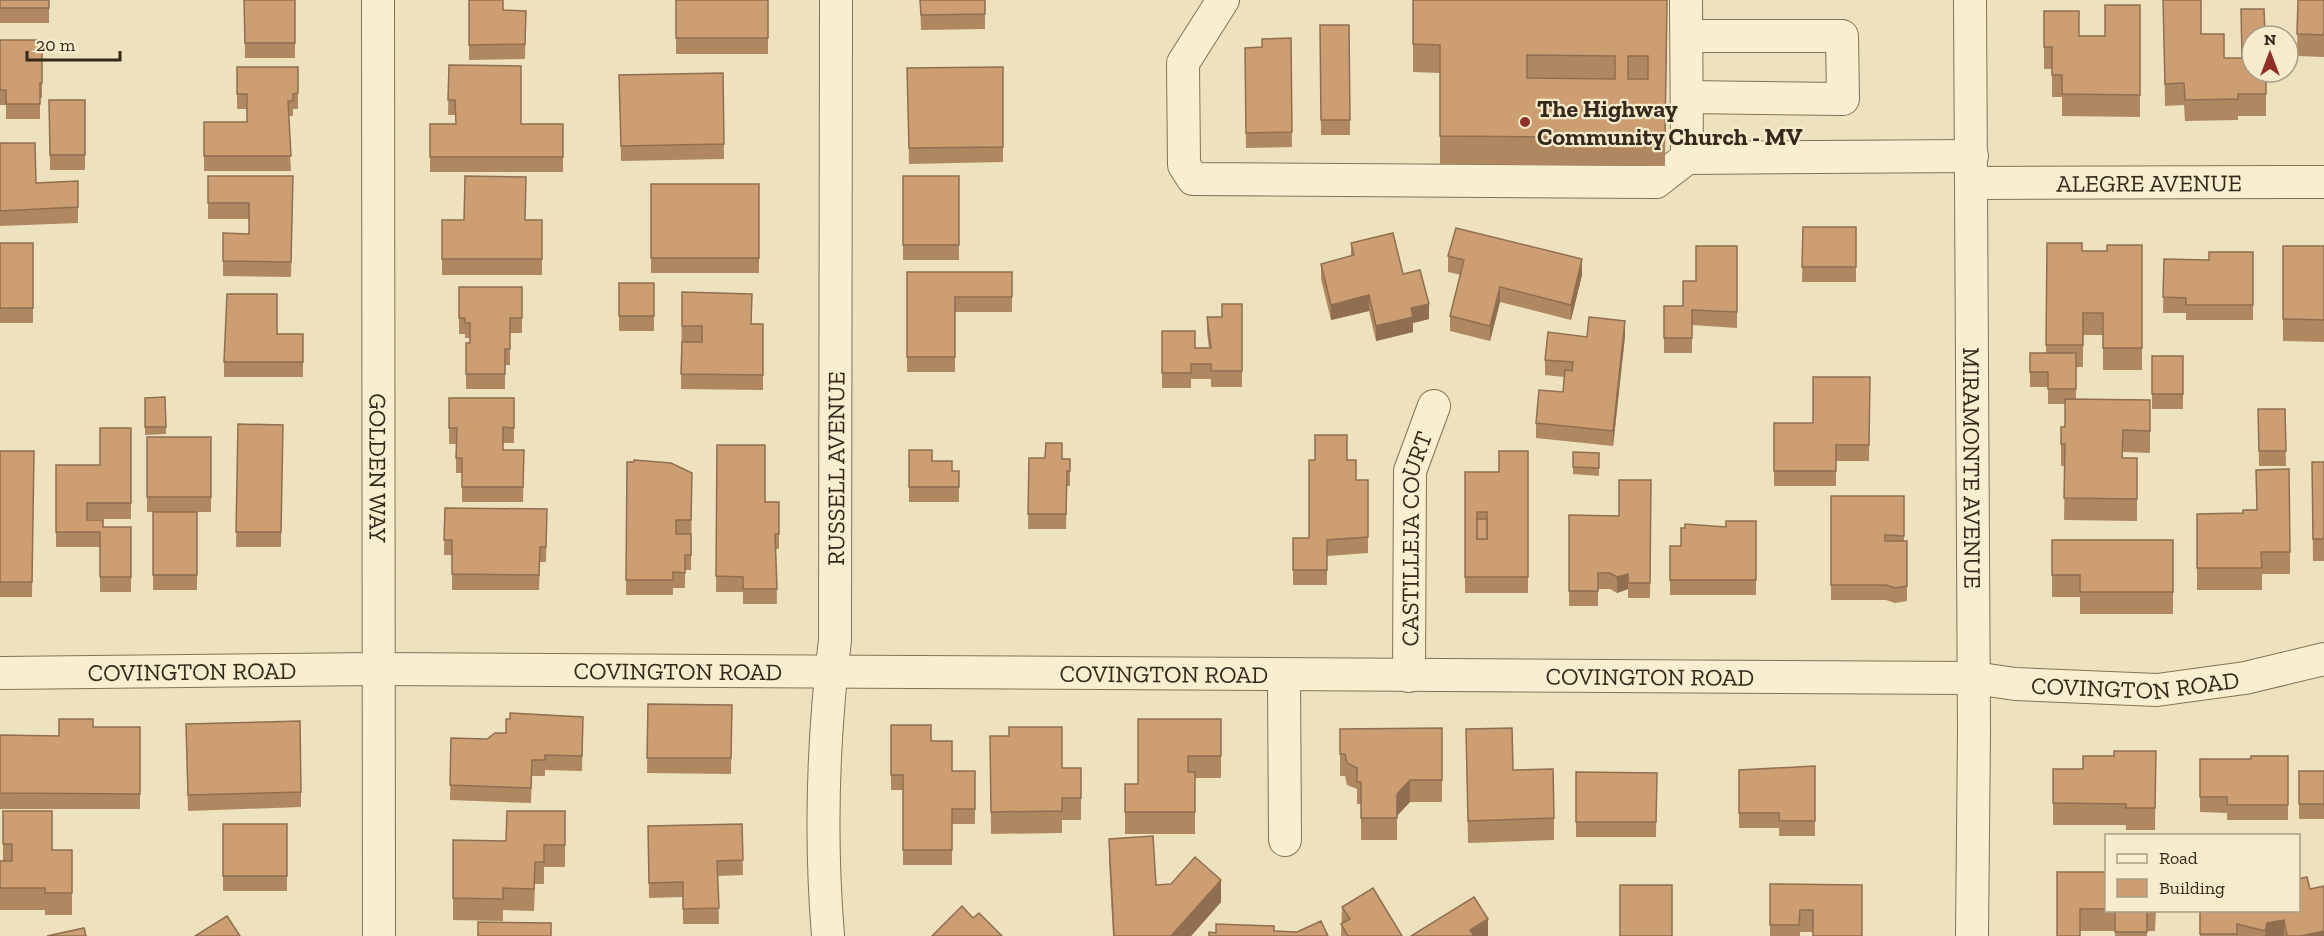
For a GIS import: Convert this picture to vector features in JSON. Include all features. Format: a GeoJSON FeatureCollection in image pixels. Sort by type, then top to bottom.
{"type":"FeatureCollection","features":[{"type":"Feature","properties":{"kind":"street","name":"GOLDEN WAY"},"geometry":{"type":"LineString","coordinates":[[378,0],[379,936]]}},
{"type":"Feature","properties":{"kind":"street","name":"RUSSELL AVENUE"},"geometry":{"type":"LineString","coordinates":[[828,936],[825,899],[825,717],[835,640],[836,0]]}},
{"type":"Feature","properties":{"kind":"street"},"geometry":{"type":"LineString","coordinates":[[1222,0],[1183,63],[1184,165],[1193,178],[1656,182],[1688,158],[1686,0]]}},
{"type":"Feature","properties":{"kind":"street","name":"MIRAMONTE AVENUE"},"geometry":{"type":"LineString","coordinates":[[1970,0],[1974,678],[1972,936]]}},
{"type":"Feature","properties":{"kind":"street"},"geometry":{"type":"LineString","coordinates":[[1687,36],[1842,36],[1843,99],[1687,97]]}},
{"type":"Feature","properties":{"kind":"street","name":"ALEGRE AVENUE"},"geometry":{"type":"LineString","coordinates":[[1688,158],[2324,182]]}},
{"type":"Feature","properties":{"kind":"street","name":"CASTILLEJA COURT"},"geometry":{"type":"LineString","coordinates":[[1409,676],[1410,471],[1434,406]]}},
{"type":"Feature","properties":{"kind":"street","name":"COVINGTON ROAD"},"geometry":{"type":"LineString","coordinates":[[0,672],[377,669],[1974,678],[2015,684],[2157,690],[2245,678],[2324,659]]}},
{"type":"Feature","properties":{"kind":"street"},"geometry":{"type":"LineString","coordinates":[[1284,675],[1285,840]]}},
{"type":"Feature","properties":{"kind":"building"},"geometry":{"type":"Polygon","coordinates":[[[0,0],[49,0],[49,8],[0,8],[0,0]]]}},
{"type":"Feature","properties":{"kind":"building"},"geometry":{"type":"Polygon","coordinates":[[[244,0],[295,0],[295,43],[245,43],[244,0]]]}},
{"type":"Feature","properties":{"kind":"building"},"geometry":{"type":"Polygon","coordinates":[[[469,0],[503,0],[503,10],[526,11],[525,44],[469,45],[469,0]]]}},
{"type":"Feature","properties":{"kind":"building"},"geometry":{"type":"Polygon","coordinates":[[[676,0],[768,0],[768,38],[676,38],[676,0]]]}},
{"type":"Feature","properties":{"kind":"building"},"geometry":{"type":"Polygon","coordinates":[[[920,0],[985,0],[985,14],[921,15],[920,0]]]}},
{"type":"Feature","properties":{"kind":"building"},"geometry":{"type":"Polygon","coordinates":[[[1413,0],[1667,0],[1665,138],[1440,136],[1440,45],[1413,44],[1413,0]],[[1527,55],[1527,78],[1615,79],[1615,56],[1527,55]],[[1628,56],[1628,79],[1648,79],[1648,56],[1628,56]]]}},
{"type":"Feature","properties":{"kind":"building"},"geometry":{"type":"Polygon","coordinates":[[[2163,0],[2201,0],[2201,34],[2224,34],[2224,58],[2240,58],[2240,84],[2266,84],[2266,94],[2238,94],[2238,99],[2185,100],[2184,83],[2165,84],[2163,0]]]}},
{"type":"Feature","properties":{"kind":"building"},"geometry":{"type":"Polygon","coordinates":[[[2298,0],[2324,0],[2324,35],[2300,34],[2300,24],[2297,24],[2298,0]]]}},
{"type":"Feature","properties":{"kind":"building"},"geometry":{"type":"Polygon","coordinates":[[[2105,5],[2140,5],[2140,95],[2062,94],[2062,75],[2052,75],[2052,47],[2044,47],[2044,11],[2079,11],[2079,36],[2105,36],[2105,5]]]}},
{"type":"Feature","properties":{"kind":"building"},"geometry":{"type":"Polygon","coordinates":[[[2241,9],[2264,9],[2265,24],[2241,24],[2241,9]]]}},
{"type":"Feature","properties":{"kind":"building"},"geometry":{"type":"Polygon","coordinates":[[[1320,25],[1349,25],[1350,120],[1321,120],[1320,25]]]}},
{"type":"Feature","properties":{"kind":"building"},"geometry":{"type":"Polygon","coordinates":[[[1291,38],[1292,132],[1246,133],[1245,48],[1262,47],[1262,39],[1291,38]]]}},
{"type":"Feature","properties":{"kind":"building"},"geometry":{"type":"Polygon","coordinates":[[[0,40],[42,40],[40,104],[6,104],[6,90],[0,90],[0,40]]]}},
{"type":"Feature","properties":{"kind":"building"},"geometry":{"type":"Polygon","coordinates":[[[449,65],[521,66],[521,124],[563,124],[563,157],[430,157],[430,124],[456,124],[455,100],[448,100],[449,65]]]}},
{"type":"Feature","properties":{"kind":"building"},"geometry":{"type":"Polygon","coordinates":[[[237,67],[298,67],[298,93],[293,94],[293,101],[288,101],[291,156],[204,156],[204,122],[247,122],[247,94],[237,94],[237,67]]]}},
{"type":"Feature","properties":{"kind":"building"},"geometry":{"type":"Polygon","coordinates":[[[1003,67],[1003,147],[909,148],[907,68],[1003,67]]]}},
{"type":"Feature","properties":{"kind":"building"},"geometry":{"type":"Polygon","coordinates":[[[723,73],[724,144],[621,146],[619,75],[723,73]]]}},
{"type":"Feature","properties":{"kind":"building"},"geometry":{"type":"Polygon","coordinates":[[[49,100],[85,100],[85,155],[50,155],[49,100]]]}},
{"type":"Feature","properties":{"kind":"building"},"geometry":{"type":"Polygon","coordinates":[[[0,143],[35,143],[36,183],[78,181],[78,207],[0,211],[0,143]]]}},
{"type":"Feature","properties":{"kind":"building"},"geometry":{"type":"Polygon","coordinates":[[[208,176],[293,176],[291,262],[223,261],[223,233],[249,234],[249,203],[208,203],[208,176]]]}},
{"type":"Feature","properties":{"kind":"building"},"geometry":{"type":"Polygon","coordinates":[[[465,176],[526,177],[525,220],[542,220],[542,259],[442,259],[442,220],[464,220],[465,176]]]}},
{"type":"Feature","properties":{"kind":"building"},"geometry":{"type":"Polygon","coordinates":[[[903,176],[959,176],[959,245],[903,245],[903,176]]]}},
{"type":"Feature","properties":{"kind":"building"},"geometry":{"type":"Polygon","coordinates":[[[651,184],[759,184],[759,258],[651,258],[651,184]]]}},
{"type":"Feature","properties":{"kind":"building"},"geometry":{"type":"Polygon","coordinates":[[[1803,227],[1856,227],[1856,267],[1802,267],[1803,227]]]}},
{"type":"Feature","properties":{"kind":"building"},"geometry":{"type":"Polygon","coordinates":[[[1456,228],[1582,259],[1571,305],[1500,287],[1490,326],[1450,316],[1464,260],[1448,256],[1456,228]]]}},
{"type":"Feature","properties":{"kind":"building"},"geometry":{"type":"Polygon","coordinates":[[[1393,233],[1403,274],[1420,270],[1429,304],[1411,308],[1413,317],[1376,326],[1369,295],[1331,305],[1321,264],[1354,255],[1351,243],[1393,233]]]}},
{"type":"Feature","properties":{"kind":"building"},"geometry":{"type":"Polygon","coordinates":[[[0,243],[33,243],[33,308],[0,308],[0,243]]]}},
{"type":"Feature","properties":{"kind":"building"},"geometry":{"type":"Polygon","coordinates":[[[2047,243],[2082,243],[2082,251],[2107,251],[2107,245],[2142,245],[2142,348],[2103,348],[2103,313],[2083,313],[2083,345],[2046,345],[2047,243]]]}},
{"type":"Feature","properties":{"kind":"building"},"geometry":{"type":"Polygon","coordinates":[[[1696,246],[1737,246],[1737,312],[1692,310],[1692,338],[1664,338],[1664,306],[1683,306],[1683,281],[1696,281],[1696,246]]]}},
{"type":"Feature","properties":{"kind":"building"},"geometry":{"type":"Polygon","coordinates":[[[2283,246],[2324,246],[2324,320],[2283,319],[2283,246]]]}},
{"type":"Feature","properties":{"kind":"building"},"geometry":{"type":"Polygon","coordinates":[[[2209,252],[2253,252],[2253,305],[2186,305],[2186,298],[2163,297],[2164,259],[2209,260],[2209,252]]]}},
{"type":"Feature","properties":{"kind":"building"},"geometry":{"type":"Polygon","coordinates":[[[907,272],[1012,272],[1012,297],[955,297],[955,357],[907,357],[907,272]]]}},
{"type":"Feature","properties":{"kind":"building"},"geometry":{"type":"Polygon","coordinates":[[[619,283],[654,283],[654,316],[619,316],[619,283]]]}},
{"type":"Feature","properties":{"kind":"building"},"geometry":{"type":"Polygon","coordinates":[[[459,287],[522,287],[522,318],[510,318],[510,349],[505,349],[505,374],[466,374],[466,343],[470,343],[470,323],[465,323],[465,318],[459,318],[459,287]]]}},
{"type":"Feature","properties":{"kind":"building"},"geometry":{"type":"Polygon","coordinates":[[[682,292],[752,294],[751,324],[763,324],[763,375],[681,374],[682,342],[702,342],[702,326],[682,326],[682,292]]]}},
{"type":"Feature","properties":{"kind":"building"},"geometry":{"type":"Polygon","coordinates":[[[227,294],[277,294],[277,334],[303,334],[303,362],[224,362],[227,294]]]}},
{"type":"Feature","properties":{"kind":"building"},"geometry":{"type":"Polygon","coordinates":[[[1222,304],[1242,304],[1242,371],[1211,371],[1211,364],[1191,364],[1191,373],[1162,373],[1162,331],[1195,331],[1195,348],[1211,348],[1207,317],[1222,317],[1222,304]]]}},
{"type":"Feature","properties":{"kind":"building"},"geometry":{"type":"Polygon","coordinates":[[[1589,317],[1625,321],[1613,431],[1536,423],[1539,390],[1563,392],[1565,370],[1572,371],[1573,362],[1545,360],[1548,332],[1587,337],[1589,317]]]}},
{"type":"Feature","properties":{"kind":"building"},"geometry":{"type":"Polygon","coordinates":[[[2030,353],[2076,353],[2076,389],[2048,389],[2048,372],[2030,372],[2030,353]]]}},
{"type":"Feature","properties":{"kind":"building"},"geometry":{"type":"Polygon","coordinates":[[[2152,356],[2183,356],[2183,394],[2152,394],[2152,356]]]}},
{"type":"Feature","properties":{"kind":"building"},"geometry":{"type":"Polygon","coordinates":[[[1813,377],[1870,377],[1869,445],[1836,445],[1836,471],[1774,471],[1774,423],[1813,423],[1813,377]]]}},
{"type":"Feature","properties":{"kind":"building"},"geometry":{"type":"Polygon","coordinates":[[[165,397],[166,427],[145,427],[145,398],[165,397]]]}},
{"type":"Feature","properties":{"kind":"building"},"geometry":{"type":"Polygon","coordinates":[[[449,398],[514,398],[514,428],[503,427],[503,450],[524,450],[523,487],[462,487],[462,458],[456,458],[457,428],[449,428],[449,398]]]}},
{"type":"Feature","properties":{"kind":"building"},"geometry":{"type":"Polygon","coordinates":[[[2065,399],[2150,400],[2150,431],[2123,430],[2122,458],[2137,458],[2137,499],[2064,498],[2065,444],[2061,444],[2061,427],[2065,427],[2065,399]]]}},
{"type":"Feature","properties":{"kind":"building"},"geometry":{"type":"Polygon","coordinates":[[[2258,409],[2285,409],[2286,451],[2259,451],[2258,409]]]}},
{"type":"Feature","properties":{"kind":"building"},"geometry":{"type":"Polygon","coordinates":[[[238,424],[283,425],[281,532],[236,532],[238,424]]]}},
{"type":"Feature","properties":{"kind":"building"},"geometry":{"type":"Polygon","coordinates":[[[100,428],[131,428],[131,503],[87,503],[87,520],[103,520],[103,527],[131,527],[131,577],[100,577],[100,532],[56,532],[56,465],[100,465],[100,428]]]}},
{"type":"Feature","properties":{"kind":"building"},"geometry":{"type":"Polygon","coordinates":[[[1315,435],[1347,435],[1347,460],[1356,460],[1356,480],[1368,480],[1368,537],[1327,540],[1327,570],[1293,570],[1293,538],[1309,538],[1309,460],[1315,460],[1315,435]]]}},
{"type":"Feature","properties":{"kind":"building"},"geometry":{"type":"Polygon","coordinates":[[[147,437],[211,437],[211,497],[147,497],[147,437]]]}},
{"type":"Feature","properties":{"kind":"building"},"geometry":{"type":"Polygon","coordinates":[[[1046,443],[1062,443],[1062,459],[1070,459],[1070,471],[1067,471],[1066,514],[1028,514],[1029,458],[1045,458],[1046,443]]]}},
{"type":"Feature","properties":{"kind":"building"},"geometry":{"type":"Polygon","coordinates":[[[717,445],[765,445],[765,502],[779,502],[779,534],[775,534],[777,589],[743,589],[743,577],[716,576],[717,445]]]}},
{"type":"Feature","properties":{"kind":"building"},"geometry":{"type":"Polygon","coordinates":[[[909,450],[932,450],[932,461],[952,461],[952,471],[959,471],[959,487],[909,487],[909,450]]]}},
{"type":"Feature","properties":{"kind":"building"},"geometry":{"type":"Polygon","coordinates":[[[0,451],[34,451],[32,582],[0,582],[0,451]]]}},
{"type":"Feature","properties":{"kind":"building"},"geometry":{"type":"Polygon","coordinates":[[[1499,451],[1528,451],[1528,577],[1465,577],[1465,472],[1499,472],[1499,451]],[[1477,512],[1477,539],[1487,539],[1487,512],[1477,512]]]}},
{"type":"Feature","properties":{"kind":"building"},"geometry":{"type":"Polygon","coordinates":[[[1573,452],[1599,453],[1599,468],[1573,467],[1573,452]]]}},
{"type":"Feature","properties":{"kind":"building"},"geometry":{"type":"Polygon","coordinates":[[[634,460],[671,463],[692,473],[691,520],[676,520],[676,534],[691,534],[691,555],[685,555],[685,573],[673,572],[673,580],[626,580],[627,462],[634,462],[634,460]]]}},
{"type":"Feature","properties":{"kind":"building"},"geometry":{"type":"Polygon","coordinates":[[[2312,462],[2324,462],[2324,539],[2313,539],[2312,462]]]}},
{"type":"Feature","properties":{"kind":"building"},"geometry":{"type":"Polygon","coordinates":[[[2289,469],[2290,552],[2261,552],[2262,568],[2197,568],[2197,514],[2243,513],[2243,510],[2257,510],[2256,470],[2289,469]]]}},
{"type":"Feature","properties":{"kind":"building"},"geometry":{"type":"Polygon","coordinates":[[[1619,480],[1651,480],[1650,583],[1628,583],[1628,574],[1617,577],[1610,573],[1598,573],[1598,591],[1569,591],[1569,515],[1619,516],[1619,480]]]}},
{"type":"Feature","properties":{"kind":"building"},"geometry":{"type":"Polygon","coordinates":[[[1831,496],[1904,496],[1904,536],[1885,535],[1885,541],[1907,541],[1907,586],[1895,588],[1886,585],[1831,585],[1831,496]]]}},
{"type":"Feature","properties":{"kind":"building"},"geometry":{"type":"Polygon","coordinates":[[[445,508],[547,509],[546,547],[540,547],[539,575],[452,574],[452,540],[444,540],[445,508]]]}},
{"type":"Feature","properties":{"kind":"building"},"geometry":{"type":"Polygon","coordinates":[[[153,512],[197,512],[197,575],[153,575],[153,512]]]}},
{"type":"Feature","properties":{"kind":"building"},"geometry":{"type":"Polygon","coordinates":[[[1477,519],[1487,519],[1487,539],[1477,539],[1477,519]]]}},
{"type":"Feature","properties":{"kind":"building"},"geometry":{"type":"Polygon","coordinates":[[[1726,521],[1756,521],[1756,580],[1670,580],[1670,546],[1681,546],[1681,528],[1685,528],[1685,524],[1726,527],[1726,521]]]}},
{"type":"Feature","properties":{"kind":"building"},"geometry":{"type":"Polygon","coordinates":[[[2052,540],[2173,540],[2173,592],[2080,592],[2080,575],[2052,575],[2052,540]]]}},
{"type":"Feature","properties":{"kind":"building"},"geometry":{"type":"Polygon","coordinates":[[[648,704],[732,705],[731,758],[647,758],[648,704]]]}},
{"type":"Feature","properties":{"kind":"building"},"geometry":{"type":"Polygon","coordinates":[[[510,713],[583,717],[582,756],[545,755],[545,760],[532,760],[531,788],[450,785],[451,738],[487,739],[495,733],[506,733],[506,719],[510,719],[510,713]]]}},
{"type":"Feature","properties":{"kind":"building"},"geometry":{"type":"Polygon","coordinates":[[[59,719],[93,719],[93,727],[140,727],[140,794],[0,793],[0,735],[59,736],[59,719]]]}},
{"type":"Feature","properties":{"kind":"building"},"geometry":{"type":"Polygon","coordinates":[[[1138,719],[1221,719],[1221,756],[1188,756],[1188,772],[1195,772],[1195,812],[1125,812],[1125,784],[1138,784],[1138,719]]]}},
{"type":"Feature","properties":{"kind":"building"},"geometry":{"type":"Polygon","coordinates":[[[300,721],[301,792],[188,795],[186,724],[300,721]]]}},
{"type":"Feature","properties":{"kind":"building"},"geometry":{"type":"Polygon","coordinates":[[[891,725],[931,725],[931,741],[952,741],[952,771],[975,771],[975,809],[952,809],[952,850],[903,850],[903,775],[891,775],[891,725]]]}},
{"type":"Feature","properties":{"kind":"building"},"geometry":{"type":"Polygon","coordinates":[[[1009,727],[1062,727],[1062,768],[1081,768],[1081,798],[1062,798],[1062,811],[991,812],[990,736],[1009,736],[1009,727]]]}},
{"type":"Feature","properties":{"kind":"building"},"geometry":{"type":"Polygon","coordinates":[[[1442,728],[1442,780],[1410,780],[1397,794],[1397,818],[1361,818],[1361,782],[1357,782],[1357,768],[1347,763],[1345,754],[1340,754],[1340,729],[1442,728]]]}},
{"type":"Feature","properties":{"kind":"building"},"geometry":{"type":"Polygon","coordinates":[[[1512,728],[1513,770],[1553,769],[1554,818],[1468,821],[1466,729],[1512,728]]]}},
{"type":"Feature","properties":{"kind":"building"},"geometry":{"type":"Polygon","coordinates":[[[2114,751],[2156,751],[2155,808],[2126,808],[2126,804],[2053,803],[2053,769],[2083,769],[2083,756],[2114,756],[2114,751]]]}},
{"type":"Feature","properties":{"kind":"building"},"geometry":{"type":"Polygon","coordinates":[[[2251,756],[2288,756],[2288,805],[2227,805],[2227,797],[2200,797],[2200,759],[2251,759],[2251,756]]]}},
{"type":"Feature","properties":{"kind":"building"},"geometry":{"type":"Polygon","coordinates":[[[1815,766],[1815,821],[1779,821],[1779,813],[1739,813],[1739,770],[1815,766]]]}},
{"type":"Feature","properties":{"kind":"building"},"geometry":{"type":"Polygon","coordinates":[[[2299,771],[2324,771],[2324,804],[2299,804],[2299,771]]]}},
{"type":"Feature","properties":{"kind":"building"},"geometry":{"type":"Polygon","coordinates":[[[1576,772],[1657,773],[1656,822],[1576,822],[1576,772]]]}},
{"type":"Feature","properties":{"kind":"building"},"geometry":{"type":"Polygon","coordinates":[[[3,811],[52,811],[52,850],[72,850],[72,893],[45,893],[45,888],[0,888],[0,861],[12,861],[12,844],[3,844],[3,811]]]}},
{"type":"Feature","properties":{"kind":"building"},"geometry":{"type":"Polygon","coordinates":[[[507,811],[565,811],[565,845],[544,845],[544,862],[535,862],[534,889],[503,888],[503,899],[453,898],[453,840],[506,841],[507,811]]]}},
{"type":"Feature","properties":{"kind":"building"},"geometry":{"type":"Polygon","coordinates":[[[223,824],[287,824],[287,876],[223,876],[223,824]]]}},
{"type":"Feature","properties":{"kind":"building"},"geometry":{"type":"Polygon","coordinates":[[[742,824],[743,860],[717,861],[719,908],[683,909],[683,882],[649,883],[648,826],[742,824]]]}},
{"type":"Feature","properties":{"kind":"building"},"geometry":{"type":"Polygon","coordinates":[[[1153,836],[1156,885],[1171,884],[1195,857],[1221,880],[1171,936],[1114,936],[1109,839],[1153,836]]]}},
{"type":"Feature","properties":{"kind":"building"},"geometry":{"type":"Polygon","coordinates":[[[2057,872],[2105,872],[2105,909],[2080,909],[2080,936],[2057,936],[2057,872]]]}},
{"type":"Feature","properties":{"kind":"building"},"geometry":{"type":"Polygon","coordinates":[[[2307,877],[2310,889],[2324,886],[2324,931],[2301,936],[2287,936],[2284,920],[2267,923],[2265,931],[2237,924],[2237,934],[2200,934],[2200,912],[2300,912],[2300,879],[2307,877]]]}},
{"type":"Feature","properties":{"kind":"building"},"geometry":{"type":"Polygon","coordinates":[[[1770,884],[1862,885],[1862,936],[1813,936],[1813,910],[1800,910],[1799,925],[1770,925],[1770,884]]]}},
{"type":"Feature","properties":{"kind":"building"},"geometry":{"type":"Polygon","coordinates":[[[1620,885],[1672,885],[1672,936],[1620,936],[1620,885]]]}},
{"type":"Feature","properties":{"kind":"building"},"geometry":{"type":"Polygon","coordinates":[[[1373,888],[1402,936],[1348,936],[1341,924],[1350,919],[1342,907],[1373,888]]]}},
{"type":"Feature","properties":{"kind":"building"},"geometry":{"type":"Polygon","coordinates":[[[1474,897],[1488,919],[1470,930],[1474,936],[1411,936],[1474,897]]]}},
{"type":"Feature","properties":{"kind":"building"},"geometry":{"type":"Polygon","coordinates":[[[962,906],[973,918],[979,913],[1002,936],[932,936],[962,906]]]}},
{"type":"Feature","properties":{"kind":"building"},"geometry":{"type":"Polygon","coordinates":[[[2115,912],[2147,912],[2147,932],[2115,932],[2115,912]]]}},
{"type":"Feature","properties":{"kind":"building"},"geometry":{"type":"Polygon","coordinates":[[[227,916],[240,936],[195,936],[227,916]]]}},
{"type":"Feature","properties":{"kind":"building"},"geometry":{"type":"Polygon","coordinates":[[[1321,921],[1328,936],[1209,936],[1209,932],[1216,933],[1216,924],[1274,926],[1274,931],[1297,932],[1321,921]]]}},
{"type":"Feature","properties":{"kind":"building"},"geometry":{"type":"Polygon","coordinates":[[[478,922],[551,923],[551,936],[478,936],[478,922]]]}},
{"type":"Feature","properties":{"kind":"building"},"geometry":{"type":"Polygon","coordinates":[[[84,928],[86,936],[47,936],[84,928]]]}},
{"type":"Feature","properties":{"kind":"place","name":"The Highway Community Church - MV"},"geometry":{"type":"Point","coordinates":[1525,122]}}]}
